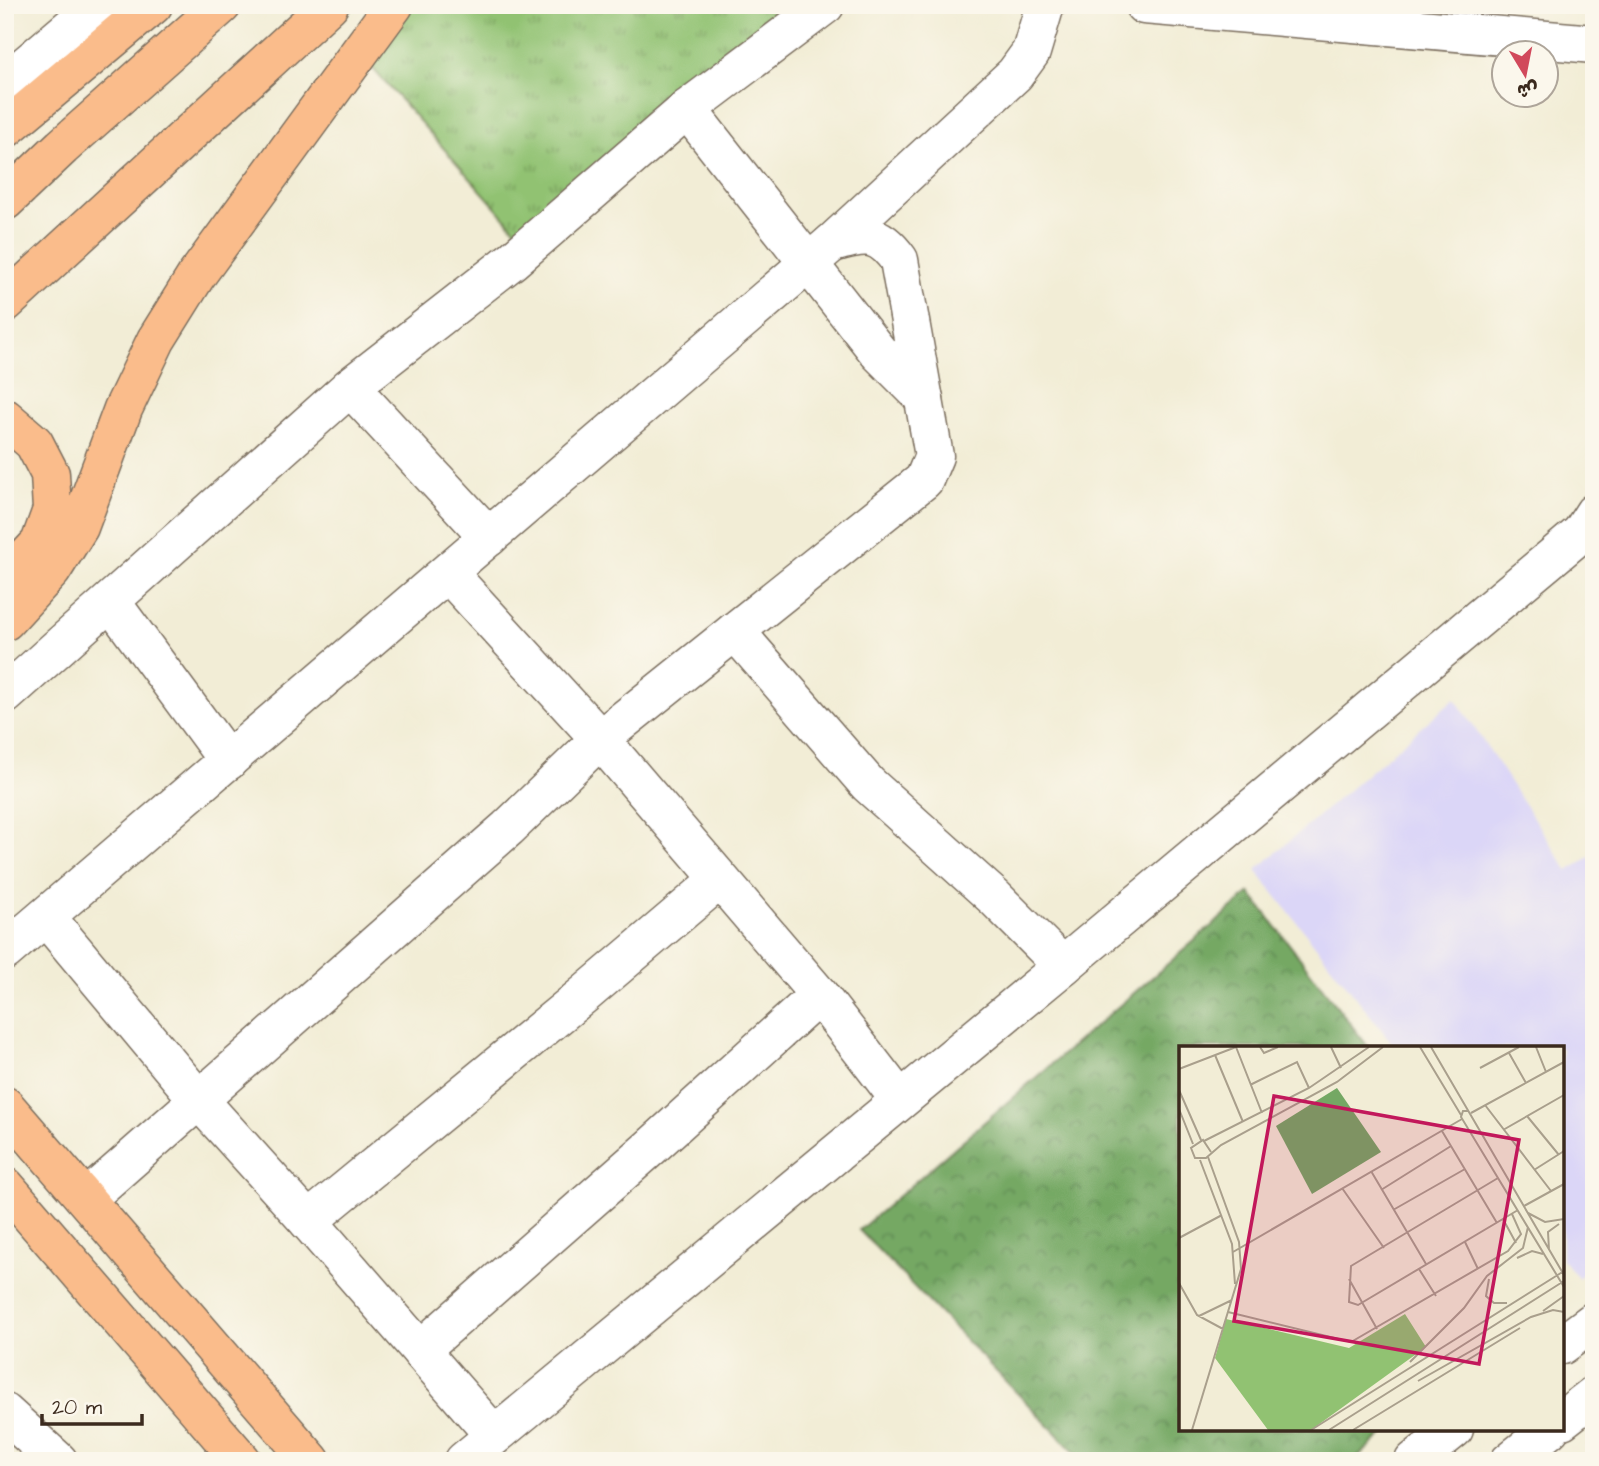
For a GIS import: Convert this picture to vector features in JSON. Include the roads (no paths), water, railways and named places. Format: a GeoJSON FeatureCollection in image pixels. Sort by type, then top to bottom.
{"type":"FeatureCollection","features":[{"type":"Feature","properties":{"kind":"main road"},"geometry":{"type":"LineString","coordinates":[[5,129],[153,5]]}},
{"type":"Feature","properties":{"kind":"main road"},"geometry":{"type":"LineString","coordinates":[[5,201],[62,146],[222,5]]}},
{"type":"Feature","properties":{"kind":"main road"},"geometry":{"type":"LineString","coordinates":[[5,303],[329,5]]}},
{"type":"Feature","properties":{"kind":"main road"},"geometry":{"type":"LineString","coordinates":[[5,621],[52,570],[79,527],[123,409],[156,340],[196,276],[394,5]]}},
{"type":"Feature","properties":{"kind":"main road"},"geometry":{"type":"LineString","coordinates":[[5,418],[34,443],[50,474],[52,510],[40,543],[5,581]]}},
{"type":"Feature","properties":{"kind":"main road"},"geometry":{"type":"LineString","coordinates":[[5,1106],[311,1461]]}},
{"type":"Feature","properties":{"kind":"main road"},"geometry":{"type":"LineString","coordinates":[[5,1186],[242,1461]]}},
{"type":"Feature","properties":{"kind":"street"},"geometry":{"type":"LineString","coordinates":[[5,83],[97,5]]}},
{"type":"Feature","properties":{"kind":"street"},"geometry":{"type":"LineString","coordinates":[[5,695],[350,387],[513,260],[687,109],[825,5]]}},
{"type":"Feature","properties":{"kind":"street"},"geometry":{"type":"LineString","coordinates":[[7,945],[46,917],[821,254],[1015,74],[1031,52],[1045,5]]}},
{"type":"Feature","properties":{"kind":"street"},"geometry":{"type":"LineString","coordinates":[[1144,5],[1594,44]]}},
{"type":"Feature","properties":{"kind":"street"},"geometry":{"type":"LineString","coordinates":[[687,109],[821,254],[879,353],[924,398]]}},
{"type":"Feature","properties":{"kind":"street"},"geometry":{"type":"LineString","coordinates":[[86,1199],[508,828],[600,739],[924,480],[934,456],[900,260],[891,248],[877,237],[860,235],[821,254]]}},
{"type":"Feature","properties":{"kind":"street"},"geometry":{"type":"LineString","coordinates":[[350,387],[489,537]]}},
{"type":"Feature","properties":{"kind":"street"},"geometry":{"type":"LineString","coordinates":[[464,1461],[493,1434],[1063,966],[1589,525]]}},
{"type":"Feature","properties":{"kind":"street"},"geometry":{"type":"LineString","coordinates":[[448,573],[600,739],[818,995],[900,1100]]}},
{"type":"Feature","properties":{"kind":"street"},"geometry":{"type":"LineString","coordinates":[[111,602],[228,761]]}},
{"type":"Feature","properties":{"kind":"street"},"geometry":{"type":"LineString","coordinates":[[735,631],[868,784],[995,898],[1063,966]]}},
{"type":"Feature","properties":{"kind":"street"},"geometry":{"type":"LineString","coordinates":[[308,1221],[719,880]]}},
{"type":"Feature","properties":{"kind":"street"},"geometry":{"type":"LineString","coordinates":[[46,917],[198,1099],[493,1434]]}},
{"type":"Feature","properties":{"kind":"street"},"geometry":{"type":"LineString","coordinates":[[420,1350],[650,1148],[818,995]]}},
{"type":"Feature","properties":{"kind":"street"},"geometry":{"type":"LineString","coordinates":[[1564,1344],[1594,1321]]}},
{"type":"Feature","properties":{"kind":"street"},"geometry":{"type":"LineString","coordinates":[[1564,1418],[1594,1395]]}},
{"type":"Feature","properties":{"kind":"street"},"geometry":{"type":"LineString","coordinates":[[5,1413],[58,1461]]}},
{"type":"Feature","properties":{"kind":"street"},"geometry":{"type":"LineString","coordinates":[[1414,1461],[1452,1431]]}},
{"type":"Feature","properties":{"kind":"street"},"geometry":{"type":"LineString","coordinates":[[1510,1461],[1548,1431]]}}]}
